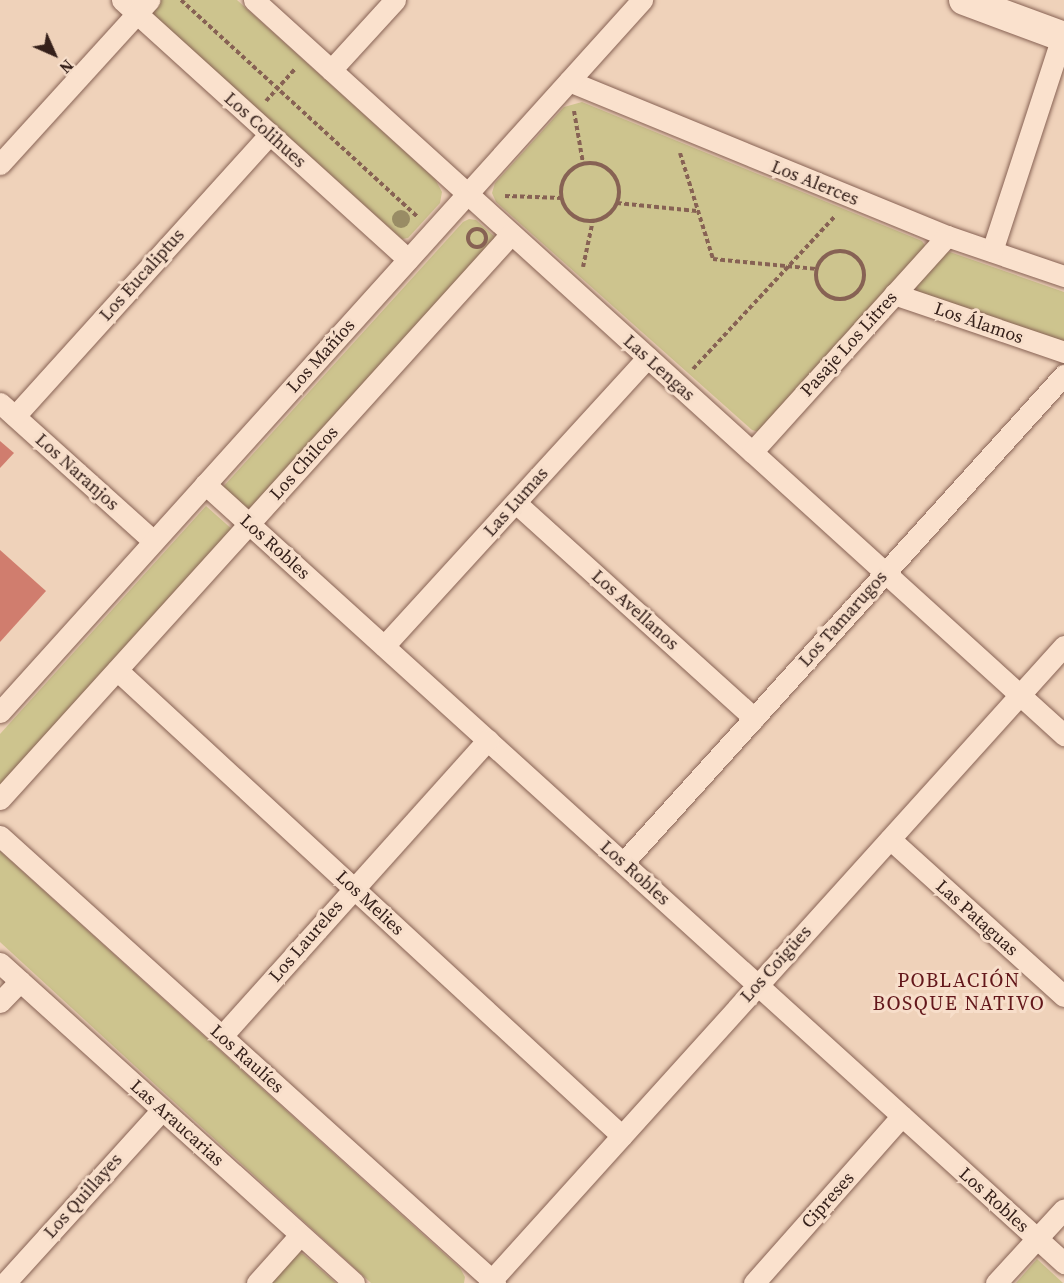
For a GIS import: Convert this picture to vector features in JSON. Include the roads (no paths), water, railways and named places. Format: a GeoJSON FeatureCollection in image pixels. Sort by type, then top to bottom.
{"type":"FeatureCollection","features":[{"type":"Feature","properties":{"kind":"main road"},"geometry":{"type":"LineString","coordinates":[[964,0],[1063,37]]}},
{"type":"Feature","properties":{"kind":"street","name":"Las Lengas"},"geometry":{"type":"LineString","coordinates":[[254,0],[1064,735]]}},
{"type":"Feature","properties":{"kind":"street"},"geometry":{"type":"LineString","coordinates":[[331,70],[395,0]]}},
{"type":"Feature","properties":{"kind":"street","name":"Los Mañíos"},"geometry":{"type":"LineString","coordinates":[[0,712],[642,0]]}},
{"type":"Feature","properties":{"kind":"street"},"geometry":{"type":"LineString","coordinates":[[3,155],[136,4]]}},
{"type":"Feature","properties":{"kind":"street","name":"Los Colihues"},"geometry":{"type":"LineString","coordinates":[[136,4],[270,135],[408,260]]}},
{"type":"Feature","properties":{"kind":"street"},"geometry":{"type":"LineString","coordinates":[[992,251],[1063,37]]}},
{"type":"Feature","properties":{"kind":"street","name":"Los Alerces"},"geometry":{"type":"LineString","coordinates":[[569,81],[673,126],[947,236],[1064,276]]}},
{"type":"Feature","properties":{"kind":"street","name":"Los Eucaliptus"},"geometry":{"type":"LineString","coordinates":[[7,410],[270,135]]}},
{"type":"Feature","properties":{"kind":"street","name":"Los Chilcos"},"geometry":{"type":"LineString","coordinates":[[0,799],[511,234]]}},
{"type":"Feature","properties":{"kind":"street","name":"Pasaje Los Litres"},"geometry":{"type":"LineString","coordinates":[[752,452],[947,236]]}},
{"type":"Feature","properties":{"kind":"street","name":"Los Álamos"},"geometry":{"type":"LineString","coordinates":[[894,294],[1064,352]]}},
{"type":"Feature","properties":{"kind":"street","name":"Las Lumas"},"geometry":{"type":"LineString","coordinates":[[384,646],[648,357]]}},
{"type":"Feature","properties":{"kind":"street","name":"Los Tamarugos"},"geometry":{"type":"LineString","coordinates":[[623,863],[1064,375]]}},
{"type":"Feature","properties":{"kind":"street","name":"Los Naranjos"},"geometry":{"type":"LineString","coordinates":[[7,410],[153,542]]}},
{"type":"Feature","properties":{"kind":"street","name":"Los Robles"},"geometry":{"type":"LineString","coordinates":[[205,484],[1064,1263]]}},
{"type":"Feature","properties":{"kind":"street","name":"Los Avellanos"},"geometry":{"type":"LineString","coordinates":[[516,503],[754,718]]}},
{"type":"Feature","properties":{"kind":"street","name":"Los Coigües"},"geometry":{"type":"LineString","coordinates":[[492,1282],[1064,646]]}},
{"type":"Feature","properties":{"kind":"street","name":"Los Melies"},"geometry":{"type":"LineString","coordinates":[[117,670],[622,1136]]}},
{"type":"Feature","properties":{"kind":"street","name":"Los Laureles"},"geometry":{"type":"LineString","coordinates":[[222,1036],[488,740]]}},
{"type":"Feature","properties":{"kind":"street","name":"Los Raulíes"},"geometry":{"type":"LineString","coordinates":[[0,836],[492,1282]]}},
{"type":"Feature","properties":{"kind":"street","name":"Las Pataguas"},"geometry":{"type":"LineString","coordinates":[[890,839],[1064,996]]}},
{"type":"Feature","properties":{"kind":"street","name":"Las Araucarias"},"geometry":{"type":"LineString","coordinates":[[0,963],[354,1283]]}},
{"type":"Feature","properties":{"kind":"street"},"geometry":{"type":"LineString","coordinates":[[0,1002],[20,981]]}},
{"type":"Feature","properties":{"kind":"street","name":"Los Quillayes"},"geometry":{"type":"LineString","coordinates":[[5,1283],[162,1110]]}},
{"type":"Feature","properties":{"kind":"street","name":"Cipreses"},"geometry":{"type":"LineString","coordinates":[[754,1283],[902,1116]]}},
{"type":"Feature","properties":{"kind":"street"},"geometry":{"type":"LineString","coordinates":[[996,1283],[1064,1209]]}},
{"type":"Feature","properties":{"kind":"street"},"geometry":{"type":"LineString","coordinates":[[257,1283],[300,1235]]}},
{"type":"Feature","properties":{"kind":"district","name":"POBLACIÓN BOSQUE NATIVO"},"geometry":{"type":"Point","coordinates":[959,992]}}]}
